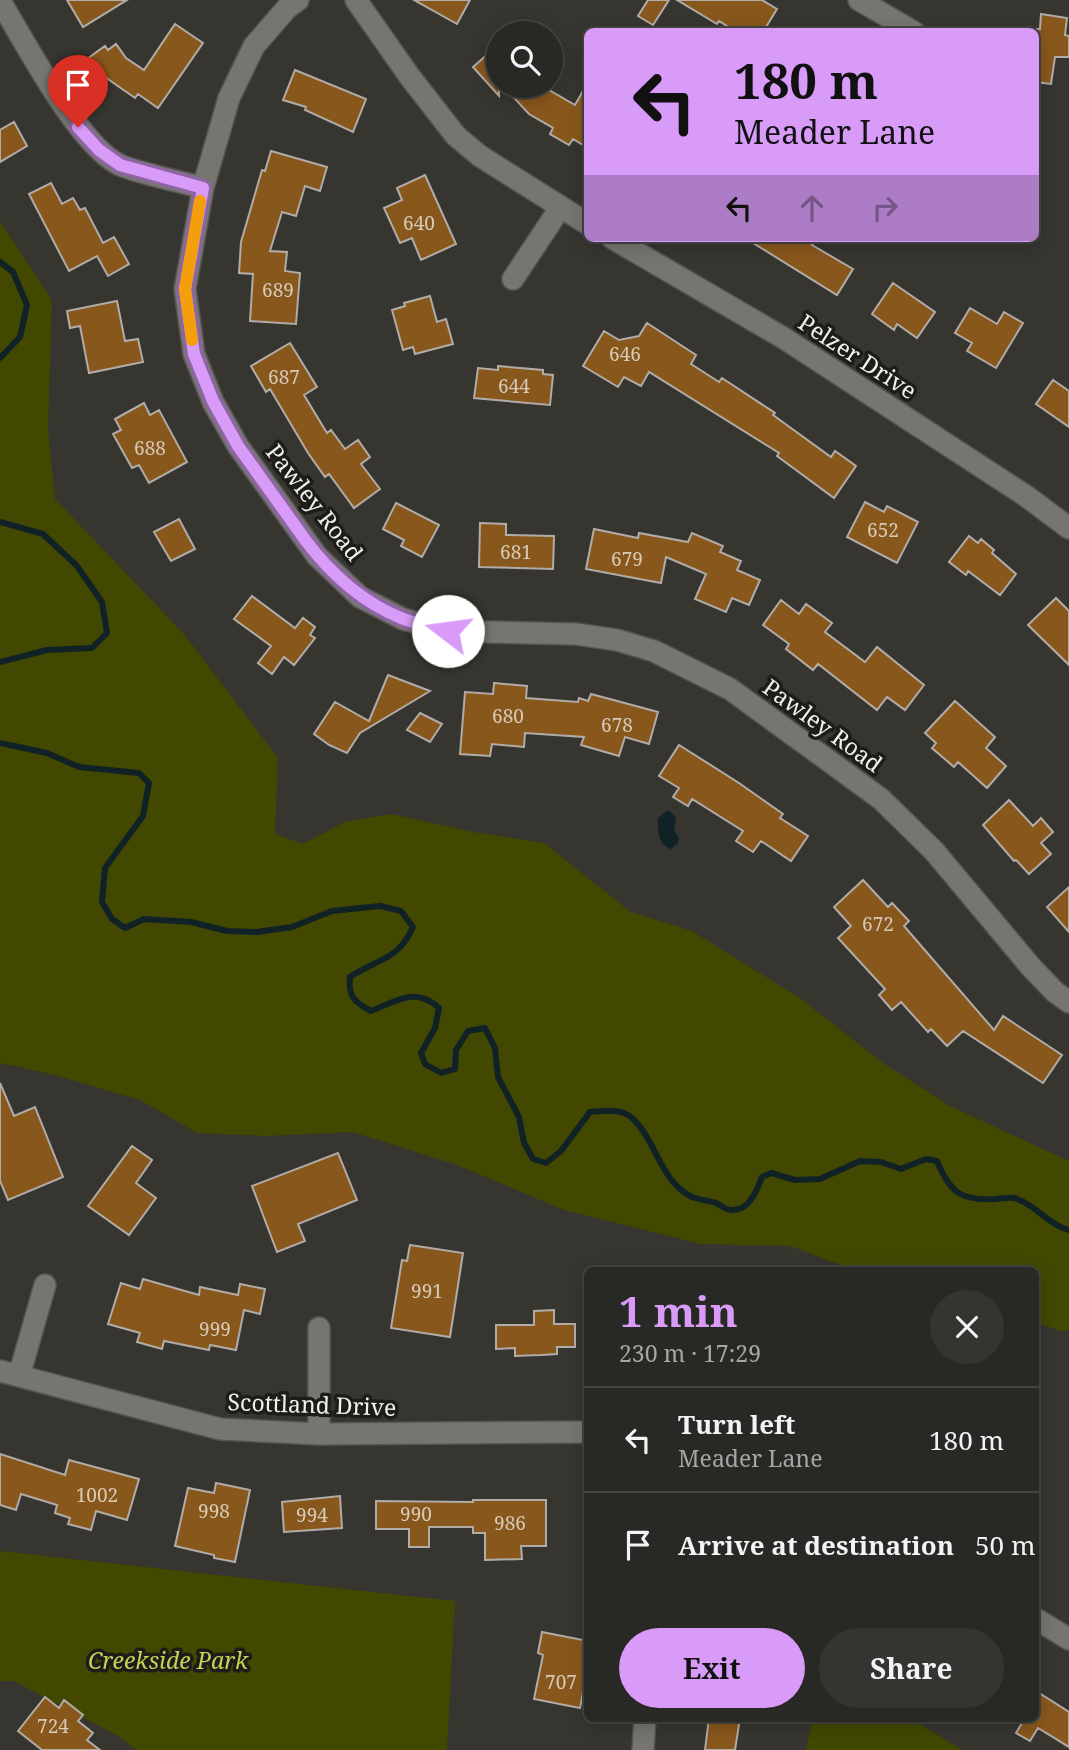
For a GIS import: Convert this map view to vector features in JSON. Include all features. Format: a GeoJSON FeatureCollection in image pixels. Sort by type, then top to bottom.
{"type":"FeatureCollection","features":[{"type":"Feature","properties":{"kind":"street","name":"Pawley Road"},"geometry":{"type":"LineString","coordinates":[[299,0],[287,8],[254,46],[229,99],[203,188],[185,289],[194,354],[213,401],[238,446],[317,556],[360,597],[402,619],[448,631],[576,634],[617,640],[654,651],[730,689],[881,799],[934,851],[1031,967],[1055,992],[1069,1002]]}},
{"type":"Feature","properties":{"kind":"street"},"geometry":{"type":"LineString","coordinates":[[356,0],[410,77],[456,136],[480,156],[584,222]]}},
{"type":"Feature","properties":{"kind":"street"},"geometry":{"type":"LineString","coordinates":[[859,0],[907,28]]}},
{"type":"Feature","properties":{"kind":"street"},"geometry":{"type":"LineString","coordinates":[[0,1],[78,127],[99,150],[120,165],[203,188]]}},
{"type":"Feature","properties":{"kind":"street"},"geometry":{"type":"LineString","coordinates":[[513,279],[560,208]]}},
{"type":"Feature","properties":{"kind":"street","name":"Pelzer Drive"},"geometry":{"type":"LineString","coordinates":[[619,242],[782,337],[1026,496],[1069,528]]}},
{"type":"Feature","properties":{"kind":"street"},"geometry":{"type":"LineString","coordinates":[[9,1373],[45,1284]]}},
{"type":"Feature","properties":{"kind":"street"},"geometry":{"type":"LineString","coordinates":[[319,1328],[319,1434]]}},
{"type":"Feature","properties":{"kind":"street","name":"Scottland Drive"},"geometry":{"type":"LineString","coordinates":[[9,1373],[220,1429],[319,1434],[584,1432]]}},
{"type":"Feature","properties":{"kind":"street"},"geometry":{"type":"LineString","coordinates":[[1039,1621],[1069,1639]]}},
{"type":"Feature","properties":{"kind":"street"},"geometry":{"type":"LineString","coordinates":[[643,1750],[645,1722]]}},
{"type":"Feature","properties":{"kind":"green space"},"geometry":{"type":"Polygon","coordinates":[[[0,221],[52,300],[48,430],[55,499],[184,634],[278,758],[275,834],[303,844],[344,822],[391,814],[473,832],[544,843],[631,912],[692,931],[800,998],[883,1063],[950,1106],[1069,1161],[1069,1330],[1061,1331],[1039,1324],[1039,1267],[845,1267],[791,1246],[701,1244],[564,1210],[457,1165],[353,1132],[265,1136],[197,1133],[140,1100],[51,1074],[0,1063],[0,221]]]}},
{"type":"Feature","properties":{"kind":"green space","name":"Creekside Park"},"geometry":{"type":"Polygon","coordinates":[[[0,1551],[455,1601],[447,1750],[136,1750],[120,1737],[14,1681],[0,1681],[0,1551]]]}},
{"type":"Feature","properties":{"kind":"green space"},"geometry":{"type":"Polygon","coordinates":[[[812,1722],[917,1722],[962,1750],[806,1750],[812,1722]]]}},
{"type":"Feature","properties":{"kind":"shaded area"},"geometry":{"type":"Polygon","coordinates":[[[668,810],[676,817],[674,830],[679,838],[678,843],[671,849],[663,844],[658,828],[658,818],[668,810]]]}},
{"type":"Feature","properties":{"kind":"building"},"geometry":{"type":"Polygon","coordinates":[[[67,0],[127,0],[83,27],[67,0]]]}},
{"type":"Feature","properties":{"kind":"building"},"geometry":{"type":"Polygon","coordinates":[[[414,0],[470,0],[457,24],[414,0]]]}},
{"type":"Feature","properties":{"kind":"building"},"geometry":{"type":"Polygon","coordinates":[[[648,0],[669,0],[653,25],[638,16],[648,0]]]}},
{"type":"Feature","properties":{"kind":"building"},"geometry":{"type":"Polygon","coordinates":[[[677,0],[762,0],[777,9],[765,28],[730,28],[719,21],[717,24],[677,0]]]}},
{"type":"Feature","properties":{"kind":"building"},"geometry":{"type":"Polygon","coordinates":[[[1041,14],[1067,18],[1065,35],[1069,36],[1069,57],[1055,57],[1051,84],[1039,82],[1041,14]]]}},
{"type":"Feature","properties":{"kind":"building"},"geometry":{"type":"Polygon","coordinates":[[[175,24],[203,43],[158,108],[138,94],[135,98],[102,75],[99,77],[87,59],[105,46],[108,50],[116,44],[126,58],[144,70],[175,24]]]}},
{"type":"Feature","properties":{"kind":"building"},"geometry":{"type":"Polygon","coordinates":[[[486,56],[486,82],[473,67],[486,56]]]}},
{"type":"Feature","properties":{"kind":"building"},"geometry":{"type":"Polygon","coordinates":[[[295,70],[366,99],[353,132],[305,110],[306,107],[283,100],[295,70]]]}},
{"type":"Feature","properties":{"kind":"building"},"geometry":{"type":"Polygon","coordinates":[[[584,89],[584,146],[573,139],[569,145],[550,134],[553,128],[529,114],[514,98],[563,98],[575,105],[584,89]]]}},
{"type":"Feature","properties":{"kind":"building"},"geometry":{"type":"Polygon","coordinates":[[[14,122],[27,146],[0,162],[0,130],[14,122]]]}},
{"type":"Feature","properties":{"kind":"building"},"geometry":{"type":"Polygon","coordinates":[[[271,151],[327,167],[320,191],[305,186],[296,216],[282,212],[270,251],[287,252],[285,271],[300,273],[296,324],[250,321],[253,274],[239,273],[241,242],[262,170],[265,171],[271,151]]]}},
{"type":"Feature","properties":{"kind":"building"},"geometry":{"type":"Polygon","coordinates":[[[425,175],[456,244],[421,260],[412,238],[400,243],[384,208],[402,200],[397,188],[425,175]]]}},
{"type":"Feature","properties":{"kind":"building"},"geometry":{"type":"Polygon","coordinates":[[[51,183],[62,204],[73,198],[80,210],[85,208],[103,243],[114,237],[129,264],[108,276],[97,256],[69,271],[29,194],[51,183]]]}},
{"type":"Feature","properties":{"kind":"building"},"geometry":{"type":"Polygon","coordinates":[[[751,242],[814,242],[812,245],[853,269],[837,295],[751,242]]]}},
{"type":"Feature","properties":{"kind":"building"},"geometry":{"type":"Polygon","coordinates":[[[893,283],[935,312],[917,338],[897,324],[894,330],[872,314],[893,283]]]}},
{"type":"Feature","properties":{"kind":"building"},"geometry":{"type":"Polygon","coordinates":[[[430,296],[437,322],[446,319],[453,344],[415,354],[413,347],[403,350],[392,310],[405,306],[404,303],[430,296]]]}},
{"type":"Feature","properties":{"kind":"building"},"geometry":{"type":"Polygon","coordinates":[[[117,301],[125,341],[138,339],[143,362],[89,373],[80,326],[70,328],[67,311],[117,301]]]}},
{"type":"Feature","properties":{"kind":"building"},"geometry":{"type":"Polygon","coordinates":[[[970,308],[997,324],[1004,312],[1023,323],[996,368],[967,351],[972,343],[955,333],[970,308]]]}},
{"type":"Feature","properties":{"kind":"building"},"geometry":{"type":"Polygon","coordinates":[[[647,323],[696,355],[691,364],[719,382],[722,378],[775,413],[773,415],[831,457],[835,451],[856,466],[834,498],[777,456],[779,453],[649,372],[641,386],[624,377],[618,387],[583,366],[604,331],[619,340],[639,336],[647,323]]]}},
{"type":"Feature","properties":{"kind":"building"},"geometry":{"type":"Polygon","coordinates":[[[290,343],[317,387],[304,395],[327,433],[331,430],[345,449],[358,440],[370,457],[361,464],[380,489],[354,508],[329,474],[325,477],[270,389],[266,392],[251,366],[290,343]]]}},
{"type":"Feature","properties":{"kind":"building"},"geometry":{"type":"Polygon","coordinates":[[[498,366],[543,370],[543,374],[553,375],[550,405],[474,398],[478,368],[498,370],[498,366]]]}},
{"type":"Feature","properties":{"kind":"building"},"geometry":{"type":"Polygon","coordinates":[[[1053,380],[1069,391],[1069,427],[1036,404],[1053,380]]]}},
{"type":"Feature","properties":{"kind":"building"},"geometry":{"type":"Polygon","coordinates":[[[144,403],[150,415],[159,410],[187,462],[149,483],[139,465],[132,468],[113,434],[121,430],[115,419],[144,403]]]}},
{"type":"Feature","properties":{"kind":"building"},"geometry":{"type":"Polygon","coordinates":[[[865,502],[884,512],[887,506],[918,522],[897,563],[847,537],[865,502]]]}},
{"type":"Feature","properties":{"kind":"building"},"geometry":{"type":"Polygon","coordinates":[[[396,503],[439,525],[422,557],[401,546],[404,540],[383,529],[396,503]]]}},
{"type":"Feature","properties":{"kind":"building"},"geometry":{"type":"Polygon","coordinates":[[[179,519],[195,549],[171,561],[154,532],[179,519]]]}},
{"type":"Feature","properties":{"kind":"building"},"geometry":{"type":"Polygon","coordinates":[[[480,523],[506,524],[506,535],[554,536],[553,569],[479,567],[480,523]]]}},
{"type":"Feature","properties":{"kind":"building"},"geometry":{"type":"Polygon","coordinates":[[[594,529],[638,538],[639,533],[688,542],[692,533],[723,546],[720,552],[741,561],[737,570],[760,580],[749,605],[732,598],[726,612],[695,599],[706,574],[666,557],[661,583],[586,569],[594,529]]]}},
{"type":"Feature","properties":{"kind":"building"},"geometry":{"type":"Polygon","coordinates":[[[969,536],[978,543],[981,539],[994,550],[992,553],[1016,574],[1000,595],[968,571],[966,575],[949,562],[969,536]]]}},
{"type":"Feature","properties":{"kind":"building"},"geometry":{"type":"Polygon","coordinates":[[[252,596],[295,628],[303,618],[315,627],[310,635],[315,638],[294,665],[284,657],[272,674],[258,663],[271,646],[234,619],[252,596]]]}},
{"type":"Feature","properties":{"kind":"building"},"geometry":{"type":"Polygon","coordinates":[[[1056,598],[1069,611],[1069,665],[1028,625],[1056,598]]]}},
{"type":"Feature","properties":{"kind":"building"},"geometry":{"type":"Polygon","coordinates":[[[781,600],[799,614],[806,604],[832,623],[825,632],[865,662],[877,647],[924,685],[905,710],[887,697],[877,710],[818,664],[813,670],[786,649],[789,644],[763,625],[781,600]]]}},
{"type":"Feature","properties":{"kind":"building"},"geometry":{"type":"Polygon","coordinates":[[[388,675],[430,691],[360,733],[347,753],[314,734],[335,702],[369,721],[388,675]]]}},
{"type":"Feature","properties":{"kind":"building"},"geometry":{"type":"Polygon","coordinates":[[[494,683],[527,686],[526,698],[578,702],[579,698],[588,701],[591,694],[658,712],[649,744],[625,737],[619,756],[581,745],[584,737],[525,733],[524,747],[492,744],[490,756],[460,754],[465,692],[493,694],[494,683]]]}},
{"type":"Feature","properties":{"kind":"building"},"geometry":{"type":"Polygon","coordinates":[[[955,701],[995,737],[986,748],[1006,766],[987,788],[958,762],[954,767],[932,748],[936,743],[925,733],[955,701]]]}},
{"type":"Feature","properties":{"kind":"building"},"geometry":{"type":"Polygon","coordinates":[[[420,713],[442,724],[430,742],[407,730],[420,713]]]}},
{"type":"Feature","properties":{"kind":"building"},"geometry":{"type":"Polygon","coordinates":[[[679,745],[783,814],[780,818],[808,836],[791,861],[761,841],[753,852],[736,841],[743,831],[692,799],[688,806],[673,797],[679,788],[659,776],[679,745]]]}},
{"type":"Feature","properties":{"kind":"building"},"geometry":{"type":"Polygon","coordinates":[[[1009,800],[1033,826],[1041,818],[1053,832],[1041,843],[1051,854],[1029,874],[983,825],[1009,800]]]}},
{"type":"Feature","properties":{"kind":"building"},"geometry":{"type":"Polygon","coordinates":[[[863,880],[888,907],[892,903],[909,921],[904,926],[994,1030],[1003,1016],[1062,1055],[1043,1083],[963,1031],[947,1046],[931,1029],[928,1032],[901,1002],[892,1010],[879,995],[885,989],[838,938],[851,926],[834,907],[863,880]]]}},
{"type":"Feature","properties":{"kind":"building"},"geometry":{"type":"Polygon","coordinates":[[[1069,887],[1069,932],[1047,907],[1069,887]]]}},
{"type":"Feature","properties":{"kind":"building"},"geometry":{"type":"Polygon","coordinates":[[[0,1083],[14,1116],[35,1107],[63,1177],[8,1200],[0,1181],[0,1083]]]}},
{"type":"Feature","properties":{"kind":"building"},"geometry":{"type":"Polygon","coordinates":[[[132,1146],[152,1160],[136,1183],[156,1198],[129,1235],[88,1206],[132,1146]]]}},
{"type":"Feature","properties":{"kind":"building"},"geometry":{"type":"Polygon","coordinates":[[[338,1153],[357,1200],[298,1224],[305,1241],[277,1252],[252,1186],[338,1153]]]}},
{"type":"Feature","properties":{"kind":"building"},"geometry":{"type":"Polygon","coordinates":[[[410,1245],[463,1253],[450,1337],[391,1328],[402,1260],[407,1261],[410,1245]]]}},
{"type":"Feature","properties":{"kind":"building"},"geometry":{"type":"Polygon","coordinates":[[[143,1279],[199,1295],[200,1287],[238,1295],[240,1284],[265,1289],[260,1314],[244,1310],[236,1350],[210,1345],[209,1350],[164,1341],[162,1349],[137,1342],[140,1333],[108,1324],[121,1283],[140,1289],[143,1279]]]}},
{"type":"Feature","properties":{"kind":"building"},"geometry":{"type":"Polygon","coordinates":[[[554,1310],[554,1324],[575,1324],[575,1347],[557,1347],[557,1354],[515,1356],[515,1348],[496,1349],[496,1325],[534,1325],[534,1311],[554,1310]]]}},
{"type":"Feature","properties":{"kind":"building"},"geometry":{"type":"Polygon","coordinates":[[[0,1454],[65,1475],[69,1460],[139,1479],[127,1520],[96,1511],[91,1530],[68,1524],[70,1518],[55,1513],[57,1505],[21,1494],[16,1510],[0,1505],[0,1454]]]}},
{"type":"Feature","properties":{"kind":"building"},"geometry":{"type":"Polygon","coordinates":[[[216,1483],[250,1490],[235,1562],[175,1546],[188,1488],[214,1493],[216,1483]]]}},
{"type":"Feature","properties":{"kind":"building"},"geometry":{"type":"Polygon","coordinates":[[[340,1496],[342,1528],[284,1532],[282,1502],[340,1496]]]}},
{"type":"Feature","properties":{"kind":"building"},"geometry":{"type":"Polygon","coordinates":[[[546,1500],[546,1546],[521,1546],[522,1559],[485,1560],[485,1533],[473,1533],[473,1527],[429,1527],[429,1547],[409,1547],[409,1529],[376,1529],[376,1501],[546,1500]]]}},
{"type":"Feature","properties":{"kind":"building"},"geometry":{"type":"Polygon","coordinates":[[[542,1632],[584,1640],[584,1686],[580,1708],[534,1699],[543,1655],[538,1653],[542,1632]]]}},
{"type":"Feature","properties":{"kind":"building"},"geometry":{"type":"Polygon","coordinates":[[[1039,1693],[1069,1712],[1069,1747],[1038,1728],[1030,1741],[1016,1733],[1023,1722],[1039,1722],[1039,1693]]]}},
{"type":"Feature","properties":{"kind":"building"},"geometry":{"type":"Polygon","coordinates":[[[45,1697],[59,1708],[64,1700],[83,1715],[78,1721],[93,1733],[87,1740],[100,1750],[42,1750],[18,1731],[45,1697]]]}},
{"type":"Feature","properties":{"kind":"building"},"geometry":{"type":"Polygon","coordinates":[[[708,1722],[739,1722],[735,1750],[705,1750],[708,1722]]]}},
{"type":"Feature","properties":{"kind":"waterway"},"geometry":{"type":"LineString","coordinates":[[0,262],[13,272],[27,305],[20,337],[0,358]]}},
{"type":"Feature","properties":{"kind":"waterway"},"geometry":{"type":"LineString","coordinates":[[0,522],[43,534],[77,566],[102,602],[107,633],[92,648],[47,650],[0,662]]}},
{"type":"Feature","properties":{"kind":"waterway"},"geometry":{"type":"LineString","coordinates":[[0,743],[47,753],[79,767],[139,773],[149,783],[143,816],[105,868],[102,902],[112,919],[125,928],[144,919],[191,922],[227,931],[257,932],[292,927],[332,911],[380,906],[401,911],[413,927],[407,938],[394,953],[350,977],[353,998],[371,1011],[406,998],[431,1001],[439,1008],[435,1028],[421,1053],[425,1064],[441,1073],[455,1069],[456,1050],[468,1031],[485,1028],[495,1048],[498,1077],[519,1117],[524,1143],[533,1159],[546,1163],[561,1151],[590,1112],[617,1111],[628,1115],[640,1127],[665,1170],[680,1189],[693,1197],[716,1203],[729,1210],[743,1208],[755,1194],[762,1177],[771,1173],[795,1180],[820,1179],[860,1161],[881,1162],[901,1169],[926,1159],[937,1161],[952,1187],[965,1196],[983,1199],[1015,1198],[1069,1230]]}},
{"type":"Feature","properties":{"kind":"slow traffic"},"geometry":{"type":"LineString","coordinates":[[192,340],[185,289],[200,201]]}},
{"type":"Feature","properties":{"kind":"route"},"geometry":{"type":"LineString","coordinates":[[78,127],[99,150],[120,165],[203,188],[185,289],[194,354],[213,401],[238,446],[306,541],[345,584],[360,597],[402,619],[448,631]]}}]}
